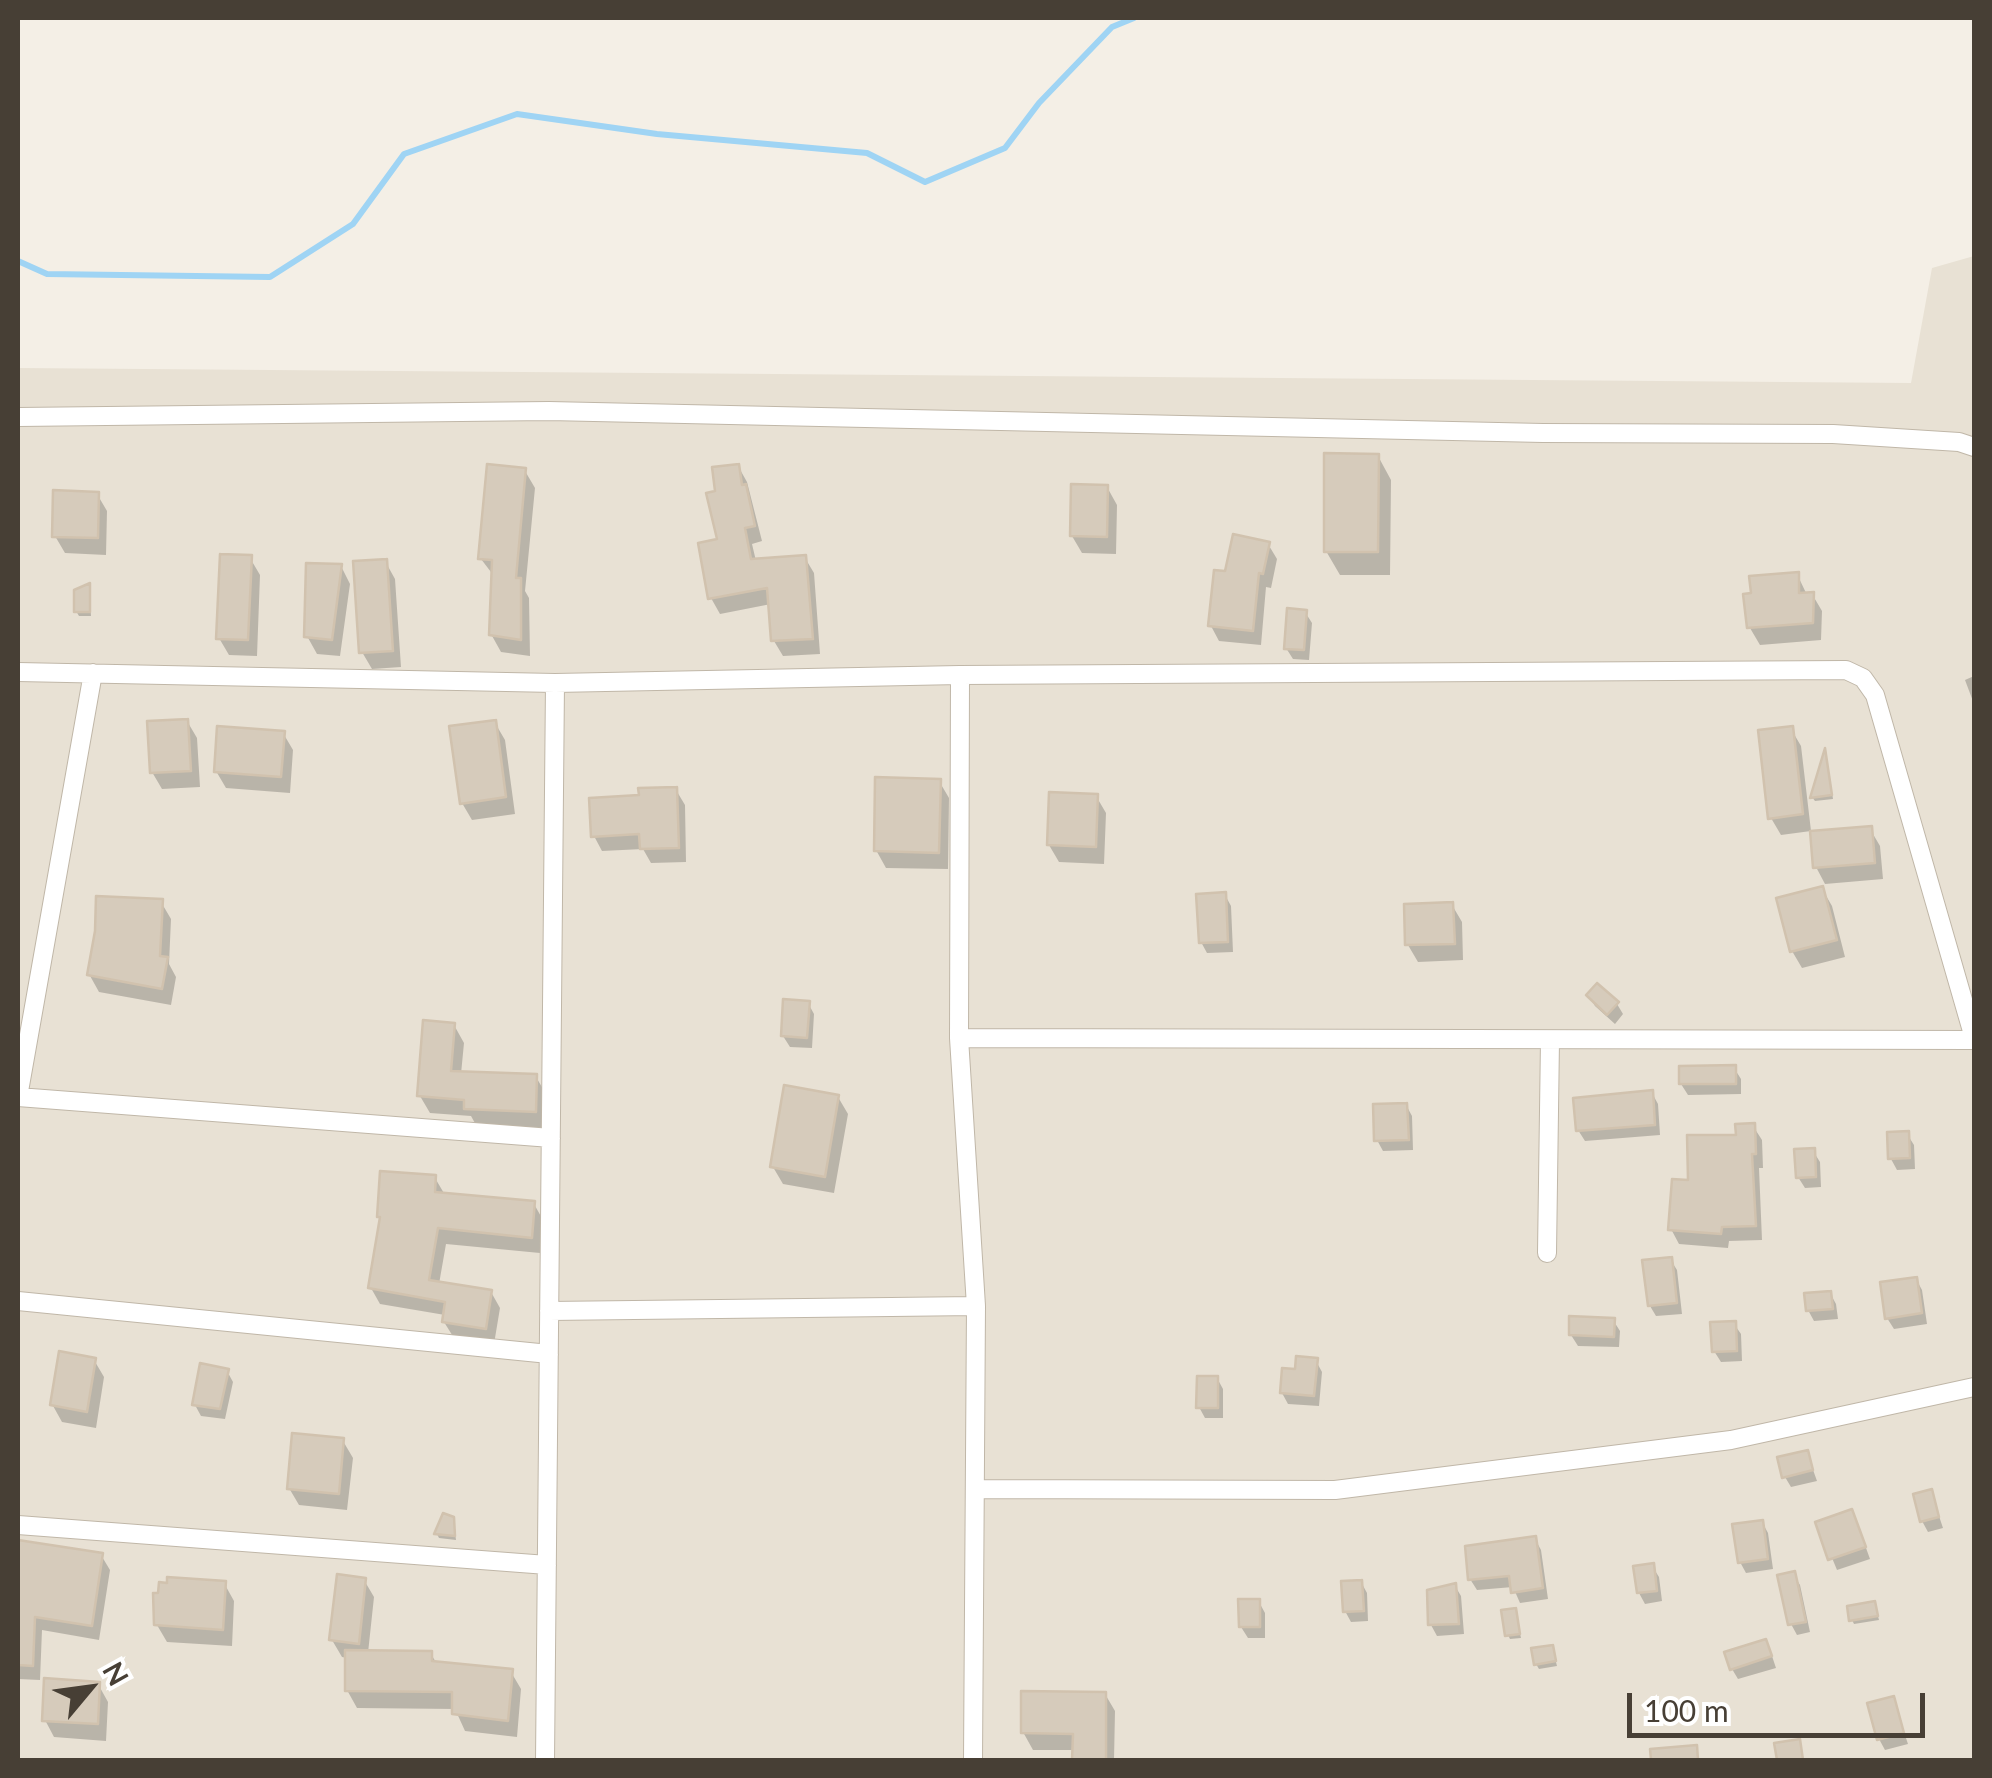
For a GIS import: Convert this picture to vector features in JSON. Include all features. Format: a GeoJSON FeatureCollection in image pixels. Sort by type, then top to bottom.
{"type":"FeatureCollection","features":[{"type":"Feature","properties":{"kind":"street"},"geometry":{"type":"LineString","coordinates":[[18,418],[550,410],[1543,433],[1833,434],[1959,442],[1974,448]]}},
{"type":"Feature","properties":{"kind":"street"},"geometry":{"type":"LineString","coordinates":[[18,672],[556,682],[1846,670],[1862,678],[1875,696],[1974,1039],[958,1038]]}},
{"type":"Feature","properties":{"kind":"street"},"geometry":{"type":"LineString","coordinates":[[94,673],[18,1097],[551,1138]]}},
{"type":"Feature","properties":{"kind":"street"},"geometry":{"type":"LineString","coordinates":[[960,676],[958,1038],[976,1306],[974,1760]]}},
{"type":"Feature","properties":{"kind":"street"},"geometry":{"type":"LineString","coordinates":[[545,1760],[556,682]]}},
{"type":"Feature","properties":{"kind":"street"},"geometry":{"type":"LineString","coordinates":[[1546,1253],[1550,1040]]}},
{"type":"Feature","properties":{"kind":"street"},"geometry":{"type":"LineString","coordinates":[[18,1300],[549,1354]]}},
{"type":"Feature","properties":{"kind":"street"},"geometry":{"type":"LineString","coordinates":[[549,1311],[976,1306]]}},
{"type":"Feature","properties":{"kind":"street"},"geometry":{"type":"LineString","coordinates":[[975,1490],[1335,1490],[1731,1440],[1974,1387]]}},
{"type":"Feature","properties":{"kind":"street"},"geometry":{"type":"LineString","coordinates":[[18,1524],[547,1566]]}},
{"type":"Feature","properties":{"kind":"shaded area"},"geometry":{"type":"Polygon","coordinates":[[[1974,256],[1974,1760],[18,1760],[18,368],[1911,383],[1932,268],[1974,256]]]}},
{"type":"Feature","properties":{"kind":"building"},"geometry":{"type":"Polygon","coordinates":[[[1324,453],[1379,454],[1378,552],[1324,552],[1324,453]]]}},
{"type":"Feature","properties":{"kind":"building"},"geometry":{"type":"Polygon","coordinates":[[[487,464],[526,468],[516,578],[521,578],[521,640],[489,635],[492,560],[478,559],[487,464]]]}},
{"type":"Feature","properties":{"kind":"building"},"geometry":{"type":"Polygon","coordinates":[[[739,464],[755,526],[745,528],[751,559],[806,555],[813,639],[771,641],[767,588],[708,599],[698,543],[717,539],[706,493],[715,491],[712,467],[739,464]]]}},
{"type":"Feature","properties":{"kind":"building"},"geometry":{"type":"Polygon","coordinates":[[[1071,484],[1108,485],[1107,537],[1070,536],[1071,484]]]}},
{"type":"Feature","properties":{"kind":"building"},"geometry":{"type":"Polygon","coordinates":[[[53,490],[99,492],[98,538],[52,537],[53,490]]]}},
{"type":"Feature","properties":{"kind":"building"},"geometry":{"type":"Polygon","coordinates":[[[1233,534],[1270,542],[1263,574],[1259,573],[1253,631],[1208,626],[1214,570],[1225,571],[1233,534]]]}},
{"type":"Feature","properties":{"kind":"building"},"geometry":{"type":"Polygon","coordinates":[[[220,554],[252,555],[248,640],[216,639],[220,554]]]}},
{"type":"Feature","properties":{"kind":"building"},"geometry":{"type":"Polygon","coordinates":[[[387,559],[393,651],[359,653],[353,561],[387,559]]]}},
{"type":"Feature","properties":{"kind":"building"},"geometry":{"type":"Polygon","coordinates":[[[306,563],[342,564],[332,640],[304,637],[306,563]]]}},
{"type":"Feature","properties":{"kind":"building"},"geometry":{"type":"Polygon","coordinates":[[[1799,572],[1799,593],[1814,592],[1813,623],[1747,628],[1743,594],[1751,593],[1749,576],[1799,572]]]}},
{"type":"Feature","properties":{"kind":"building"},"geometry":{"type":"Polygon","coordinates":[[[90,583],[90,612],[74,612],[74,590],[90,583]]]}},
{"type":"Feature","properties":{"kind":"building"},"geometry":{"type":"Polygon","coordinates":[[[1287,608],[1307,610],[1304,650],[1284,649],[1287,608]]]}},
{"type":"Feature","properties":{"kind":"building"},"geometry":{"type":"Polygon","coordinates":[[[188,719],[191,771],[150,773],[147,721],[188,719]]]}},
{"type":"Feature","properties":{"kind":"building"},"geometry":{"type":"Polygon","coordinates":[[[496,720],[506,797],[460,804],[449,726],[496,720]]]}},
{"type":"Feature","properties":{"kind":"building"},"geometry":{"type":"Polygon","coordinates":[[[217,726],[285,731],[281,777],[214,772],[217,726]]]}},
{"type":"Feature","properties":{"kind":"building"},"geometry":{"type":"Polygon","coordinates":[[[1793,726],[1803,814],[1768,819],[1758,730],[1793,726]]]}},
{"type":"Feature","properties":{"kind":"building"},"geometry":{"type":"Polygon","coordinates":[[[1825,748],[1832,795],[1810,798],[1825,748]]]}},
{"type":"Feature","properties":{"kind":"building"},"geometry":{"type":"Polygon","coordinates":[[[875,777],[941,779],[939,853],[874,851],[875,777]]]}},
{"type":"Feature","properties":{"kind":"building"},"geometry":{"type":"Polygon","coordinates":[[[677,787],[679,848],[640,849],[639,834],[591,837],[589,798],[639,795],[638,788],[677,787]]]}},
{"type":"Feature","properties":{"kind":"building"},"geometry":{"type":"Polygon","coordinates":[[[1049,792],[1098,794],[1096,847],[1047,845],[1049,792]]]}},
{"type":"Feature","properties":{"kind":"building"},"geometry":{"type":"Polygon","coordinates":[[[1872,826],[1875,863],[1813,868],[1810,831],[1872,826]]]}},
{"type":"Feature","properties":{"kind":"building"},"geometry":{"type":"Polygon","coordinates":[[[1823,886],[1837,940],[1790,952],[1776,898],[1823,886]]]}},
{"type":"Feature","properties":{"kind":"building"},"geometry":{"type":"Polygon","coordinates":[[[1226,892],[1228,942],[1199,943],[1196,894],[1226,892]]]}},
{"type":"Feature","properties":{"kind":"building"},"geometry":{"type":"Polygon","coordinates":[[[96,896],[163,899],[160,956],[168,957],[162,989],[87,975],[96,896]]]}},
{"type":"Feature","properties":{"kind":"building"},"geometry":{"type":"Polygon","coordinates":[[[1453,902],[1455,944],[1405,945],[1404,904],[1453,902]]]}},
{"type":"Feature","properties":{"kind":"building"},"geometry":{"type":"Polygon","coordinates":[[[1597,983],[1619,1002],[1607,1015],[1586,995],[1597,983]]]}},
{"type":"Feature","properties":{"kind":"building"},"geometry":{"type":"Polygon","coordinates":[[[783,999],[810,1001],[807,1038],[781,1036],[783,999]]]}},
{"type":"Feature","properties":{"kind":"building"},"geometry":{"type":"Polygon","coordinates":[[[423,1020],[455,1023],[451,1071],[537,1074],[536,1112],[464,1109],[464,1100],[417,1096],[423,1020]]]}},
{"type":"Feature","properties":{"kind":"building"},"geometry":{"type":"Polygon","coordinates":[[[1736,1065],[1736,1084],[1679,1084],[1679,1066],[1736,1065]]]}},
{"type":"Feature","properties":{"kind":"building"},"geometry":{"type":"Polygon","coordinates":[[[784,1085],[839,1095],[825,1177],[770,1167],[784,1085]]]}},
{"type":"Feature","properties":{"kind":"building"},"geometry":{"type":"Polygon","coordinates":[[[1653,1090],[1655,1125],[1576,1131],[1573,1098],[1653,1090]]]}},
{"type":"Feature","properties":{"kind":"building"},"geometry":{"type":"Polygon","coordinates":[[[1407,1103],[1409,1140],[1374,1141],[1373,1104],[1407,1103]]]}},
{"type":"Feature","properties":{"kind":"building"},"geometry":{"type":"Polygon","coordinates":[[[1755,1123],[1756,1154],[1752,1154],[1756,1226],[1722,1227],[1721,1234],[1668,1230],[1672,1179],[1688,1180],[1687,1135],[1736,1135],[1735,1124],[1755,1123]]]}},
{"type":"Feature","properties":{"kind":"building"},"geometry":{"type":"Polygon","coordinates":[[[1909,1131],[1910,1158],[1888,1159],[1887,1132],[1909,1131]]]}},
{"type":"Feature","properties":{"kind":"building"},"geometry":{"type":"Polygon","coordinates":[[[1815,1148],[1816,1177],[1796,1178],[1794,1149],[1815,1148]]]}},
{"type":"Feature","properties":{"kind":"building"},"geometry":{"type":"Polygon","coordinates":[[[380,1171],[436,1175],[435,1192],[535,1201],[532,1238],[438,1228],[429,1280],[492,1290],[486,1329],[442,1322],[445,1302],[368,1288],[380,1217],[380,1171]]]}},
{"type":"Feature","properties":{"kind":"building"},"geometry":{"type":"Polygon","coordinates":[[[1672,1257],[1677,1303],[1648,1306],[1642,1260],[1672,1257]]]}},
{"type":"Feature","properties":{"kind":"building"},"geometry":{"type":"Polygon","coordinates":[[[1917,1277],[1922,1313],[1885,1319],[1880,1282],[1917,1277]]]}},
{"type":"Feature","properties":{"kind":"building"},"geometry":{"type":"Polygon","coordinates":[[[1831,1291],[1833,1309],[1806,1311],[1804,1293],[1831,1291]]]}},
{"type":"Feature","properties":{"kind":"building"},"geometry":{"type":"Polygon","coordinates":[[[1569,1316],[1615,1318],[1614,1337],[1569,1335],[1569,1316]]]}},
{"type":"Feature","properties":{"kind":"building"},"geometry":{"type":"Polygon","coordinates":[[[1736,1321],[1737,1351],[1712,1352],[1710,1322],[1736,1321]]]}},
{"type":"Feature","properties":{"kind":"building"},"geometry":{"type":"Polygon","coordinates":[[[59,1351],[96,1358],[87,1412],[50,1405],[59,1351]]]}},
{"type":"Feature","properties":{"kind":"building"},"geometry":{"type":"Polygon","coordinates":[[[1296,1356],[1318,1358],[1314,1396],[1280,1393],[1282,1368],[1295,1369],[1296,1356]]]}},
{"type":"Feature","properties":{"kind":"building"},"geometry":{"type":"Polygon","coordinates":[[[200,1363],[229,1369],[220,1409],[192,1405],[200,1363]]]}},
{"type":"Feature","properties":{"kind":"building"},"geometry":{"type":"Polygon","coordinates":[[[1197,1376],[1218,1376],[1218,1408],[1196,1408],[1197,1376]]]}},
{"type":"Feature","properties":{"kind":"building"},"geometry":{"type":"Polygon","coordinates":[[[292,1433],[344,1438],[339,1494],[287,1489],[292,1433]]]}},
{"type":"Feature","properties":{"kind":"building"},"geometry":{"type":"Polygon","coordinates":[[[1808,1450],[1813,1470],[1782,1478],[1777,1457],[1808,1450]]]}},
{"type":"Feature","properties":{"kind":"building"},"geometry":{"type":"Polygon","coordinates":[[[1932,1489],[1939,1517],[1920,1522],[1913,1494],[1932,1489]]]}},
{"type":"Feature","properties":{"kind":"building"},"geometry":{"type":"Polygon","coordinates":[[[1852,1509],[1866,1547],[1828,1560],[1815,1522],[1852,1509]]]}},
{"type":"Feature","properties":{"kind":"building"},"geometry":{"type":"Polygon","coordinates":[[[443,1513],[454,1517],[455,1536],[434,1534],[443,1513]]]}},
{"type":"Feature","properties":{"kind":"building"},"geometry":{"type":"Polygon","coordinates":[[[1763,1520],[1768,1559],[1738,1563],[1732,1524],[1763,1520]]]}},
{"type":"Feature","properties":{"kind":"building"},"geometry":{"type":"Polygon","coordinates":[[[1536,1536],[1543,1588],[1511,1593],[1509,1576],[1468,1580],[1465,1546],[1536,1536]]]}},
{"type":"Feature","properties":{"kind":"building"},"geometry":{"type":"Polygon","coordinates":[[[18,1540],[103,1553],[92,1626],[35,1617],[33,1666],[18,1665],[18,1540]]]}},
{"type":"Feature","properties":{"kind":"building"},"geometry":{"type":"Polygon","coordinates":[[[1654,1563],[1657,1591],[1637,1593],[1633,1566],[1654,1563]]]}},
{"type":"Feature","properties":{"kind":"building"},"geometry":{"type":"Polygon","coordinates":[[[1795,1571],[1806,1622],[1788,1625],[1777,1575],[1795,1571]]]}},
{"type":"Feature","properties":{"kind":"building"},"geometry":{"type":"Polygon","coordinates":[[[337,1574],[366,1578],[359,1644],[329,1640],[337,1574]]]}},
{"type":"Feature","properties":{"kind":"building"},"geometry":{"type":"Polygon","coordinates":[[[167,1577],[226,1581],[223,1630],[154,1625],[153,1593],[158,1593],[159,1582],[167,1583],[167,1577]]]}},
{"type":"Feature","properties":{"kind":"building"},"geometry":{"type":"Polygon","coordinates":[[[1362,1580],[1364,1611],[1343,1612],[1341,1581],[1362,1580]]]}},
{"type":"Feature","properties":{"kind":"building"},"geometry":{"type":"Polygon","coordinates":[[[1456,1583],[1459,1624],[1428,1625],[1427,1590],[1456,1583]]]}},
{"type":"Feature","properties":{"kind":"building"},"geometry":{"type":"Polygon","coordinates":[[[1238,1599],[1260,1599],[1260,1627],[1239,1627],[1238,1599]]]}},
{"type":"Feature","properties":{"kind":"building"},"geometry":{"type":"Polygon","coordinates":[[[1875,1601],[1878,1616],[1849,1621],[1847,1606],[1875,1601]]]}},
{"type":"Feature","properties":{"kind":"building"},"geometry":{"type":"Polygon","coordinates":[[[1516,1608],[1520,1634],[1505,1636],[1501,1610],[1516,1608]]]}},
{"type":"Feature","properties":{"kind":"building"},"geometry":{"type":"Polygon","coordinates":[[[1766,1639],[1772,1656],[1730,1670],[1724,1652],[1766,1639]]]}},
{"type":"Feature","properties":{"kind":"building"},"geometry":{"type":"Polygon","coordinates":[[[1553,1645],[1556,1661],[1534,1665],[1531,1648],[1553,1645]]]}},
{"type":"Feature","properties":{"kind":"building"},"geometry":{"type":"Polygon","coordinates":[[[345,1650],[432,1651],[432,1661],[513,1669],[508,1721],[452,1714],[452,1692],[345,1691],[345,1650]]]}},
{"type":"Feature","properties":{"kind":"building"},"geometry":{"type":"Polygon","coordinates":[[[44,1678],[100,1682],[98,1724],[42,1721],[44,1678]]]}},
{"type":"Feature","properties":{"kind":"building"},"geometry":{"type":"Polygon","coordinates":[[[1021,1691],[1106,1692],[1106,1760],[1072,1760],[1073,1734],[1021,1733],[1021,1691]]]}},
{"type":"Feature","properties":{"kind":"building"},"geometry":{"type":"Polygon","coordinates":[[[1894,1696],[1904,1733],[1877,1740],[1867,1703],[1894,1696]]]}},
{"type":"Feature","properties":{"kind":"building"},"geometry":{"type":"Polygon","coordinates":[[[1800,1739],[1803,1760],[1777,1760],[1774,1743],[1800,1739]]]}},
{"type":"Feature","properties":{"kind":"building"},"geometry":{"type":"Polygon","coordinates":[[[1697,1745],[1698,1760],[1651,1760],[1650,1749],[1697,1745]]]}},
{"type":"Feature","properties":{"kind":"waterway"},"geometry":{"type":"LineString","coordinates":[[18,261],[47,274],[270,277],[353,224],[404,154],[517,114],[657,134],[867,153],[925,182],[1005,148],[1039,103],[1112,27],[1134,18]]}}]}
